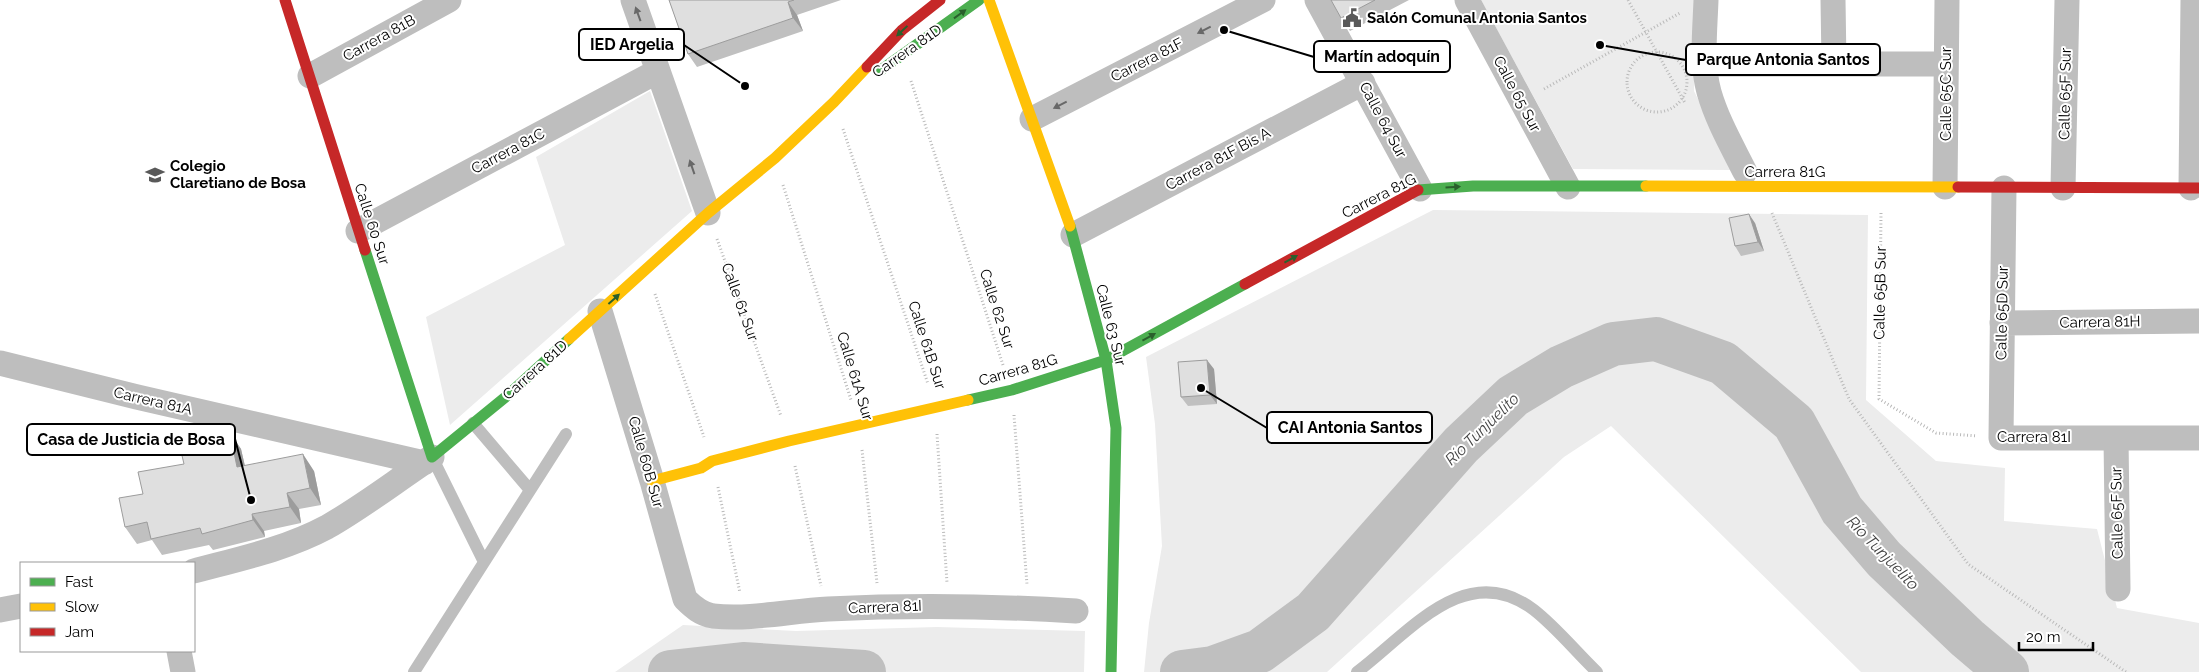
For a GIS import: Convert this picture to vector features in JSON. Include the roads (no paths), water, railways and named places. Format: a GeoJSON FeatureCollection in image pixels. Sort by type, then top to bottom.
{"type":"FeatureCollection","features":[{"type":"Feature","properties":{"kind":"street","name":"Calle 60 Sur"},"geometry":{"type":"LineString","coordinates":[[285,0],[428,460]]}},
{"type":"Feature","properties":{"kind":"street","name":"Carrera 81B"},"geometry":{"type":"LineString","coordinates":[[310,76],[449,0]]}},
{"type":"Feature","properties":{"kind":"street"},"geometry":{"type":"LineString","coordinates":[[633,0],[708,213]]}},
{"type":"Feature","properties":{"kind":"street","name":"Carrera 81D"},"geometry":{"type":"LineString","coordinates":[[195,571],[290,543],[326,528],[428,460],[600,311],[708,213],[775,158],[834,102],[902,30],[940,0]]}},
{"type":"Feature","properties":{"kind":"street","name":"Carrera 81F"},"geometry":{"type":"LineString","coordinates":[[1032,119],[1263,0]]}},
{"type":"Feature","properties":{"kind":"street","name":"Calle 64 Sur"},"geometry":{"type":"LineString","coordinates":[[1317,0],[1420,189]]}},
{"type":"Feature","properties":{"kind":"street","name":"Calle 65 Sur"},"geometry":{"type":"LineString","coordinates":[[1467,0],[1520,102],[1568,187]]}},
{"type":"Feature","properties":{"kind":"street"},"geometry":{"type":"LineString","coordinates":[[1833,0],[1834,63]]}},
{"type":"Feature","properties":{"kind":"street","name":"Calle 65C Sur"},"geometry":{"type":"LineString","coordinates":[[1946,187],[1947,0]]}},
{"type":"Feature","properties":{"kind":"street","name":"Calle 65F Sur"},"geometry":{"type":"LineString","coordinates":[[2063,188],[2067,0]]}},
{"type":"Feature","properties":{"kind":"street"},"geometry":{"type":"LineString","coordinates":[[2192,0],[2196,67],[2195,188]]}},
{"type":"Feature","properties":{"kind":"street","name":"Carrera 81D"},"geometry":{"type":"LineString","coordinates":[[834,102],[902,55],[992,2]]}},
{"type":"Feature","properties":{"kind":"street","name":"Calle 63 Sur"},"geometry":{"type":"LineString","coordinates":[[992,2],[1073,236],[1106,360],[1116,428],[1111,672]]}},
{"type":"Feature","properties":{"kind":"street"},"geometry":{"type":"LineString","coordinates":[[1696,5],[1709,92],[1720,122],[1753,180]]}},
{"type":"Feature","properties":{"kind":"street"},"geometry":{"type":"LineString","coordinates":[[1705,64],[1946,64]]}},
{"type":"Feature","properties":{"kind":"street","name":"Carrera 81C"},"geometry":{"type":"LineString","coordinates":[[358,231],[658,71]]}},
{"type":"Feature","properties":{"kind":"street","name":"Carrera 81F Bis A"},"geometry":{"type":"LineString","coordinates":[[1073,236],[1363,83]]}},
{"type":"Feature","properties":{"kind":"street","name":"Carrera 81G"},"geometry":{"type":"LineString","coordinates":[[652,481],[701,468],[712,461],[789,441],[1012,390],[1106,360],[1420,189],[1473,186],[1568,187],[1753,180],[1881,187],[2195,188]]}},
{"type":"Feature","properties":{"kind":"street","name":"Calle 65D Sur"},"geometry":{"type":"LineString","coordinates":[[2001,438],[2004,188]]}},
{"type":"Feature","properties":{"kind":"street","name":"Calle 60B Sur"},"geometry":{"type":"LineString","coordinates":[[600,311],[652,481],[685,599],[696,610]]}},
{"type":"Feature","properties":{"kind":"street","name":"Carrera 81H"},"geometry":{"type":"LineString","coordinates":[[2002,323],[2199,320]]}},
{"type":"Feature","properties":{"kind":"street","name":"Carrera 81A"},"geometry":{"type":"LineString","coordinates":[[0,363],[137,397],[428,460]]}},
{"type":"Feature","properties":{"kind":"street","name":"Carrera 81I"},"geometry":{"type":"LineString","coordinates":[[2001,438],[2199,438]]}},
{"type":"Feature","properties":{"kind":"street","name":"Calle 65F Sur"},"geometry":{"type":"LineString","coordinates":[[2116,438],[2118,589]]}},
{"type":"Feature","properties":{"kind":"street"},"geometry":{"type":"LineString","coordinates":[[0,610],[20,606]]}},
{"type":"Feature","properties":{"kind":"street","name":"Carrera 81I"},"geometry":{"type":"LineString","coordinates":[[696,610],[712,616],[826,609],[948,606],[1076,611]]}},
{"type":"Feature","properties":{"kind":"street"},"geometry":{"type":"LineString","coordinates":[[179,652],[183,672]]}},
{"type":"Feature","properties":{"kind":"lane"},"geometry":{"type":"LineString","coordinates":[[473,423],[530,490]]}},
{"type":"Feature","properties":{"kind":"lane"},"geometry":{"type":"LineString","coordinates":[[414,672],[566,434]]}},
{"type":"Feature","properties":{"kind":"lane"},"geometry":{"type":"LineString","coordinates":[[428,460],[484,562]]}},
{"type":"Feature","properties":{"kind":"lane"},"geometry":{"type":"LineString","coordinates":[[1358,672],[1440,605],[1456,597],[1479,591],[1510,595],[1534,610],[1597,672]]}},
{"type":"Feature","properties":{"kind":"waterway","name":"Río Tunjuelito"},"geometry":{"type":"LineString","coordinates":[[1182,672],[1213,668],[1260,651],[1313,612],[1461,445],[1513,396],[1561,367],[1613,344],[1656,339],[1723,363],[1794,423],[1842,510],[1884,559],[1967,638],[2007,672]]}},
{"type":"Feature","properties":{"kind":"waterway","name":"Río Tunjuelito"},"geometry":{"type":"LineString","coordinates":[[670,672],[743,664],[864,672]]}},
{"type":"Feature","properties":{"kind":"place","name":"Salón Comunal Antonia Santos"},"geometry":{"type":"Point","coordinates":[1352,18]}},
{"type":"Feature","properties":{"kind":"place","name":"Martín adoquín"},"geometry":{"type":"Point","coordinates":[1224,30]}},
{"type":"Feature","properties":{"kind":"place","name":"Parque Antonia Santos"},"geometry":{"type":"Point","coordinates":[1600,45]}},
{"type":"Feature","properties":{"kind":"place","name":"IED Argelia"},"geometry":{"type":"Point","coordinates":[745,86]}},
{"type":"Feature","properties":{"kind":"place","name":"Colegio Claretiano de Bosa"},"geometry":{"type":"Point","coordinates":[155,175]}},
{"type":"Feature","properties":{"kind":"place","name":"CAI Antonia Santos"},"geometry":{"type":"Point","coordinates":[1201,388]}},
{"type":"Feature","properties":{"kind":"place","name":"Casa de Justicia de Bosa"},"geometry":{"type":"Point","coordinates":[251,500]}}]}
